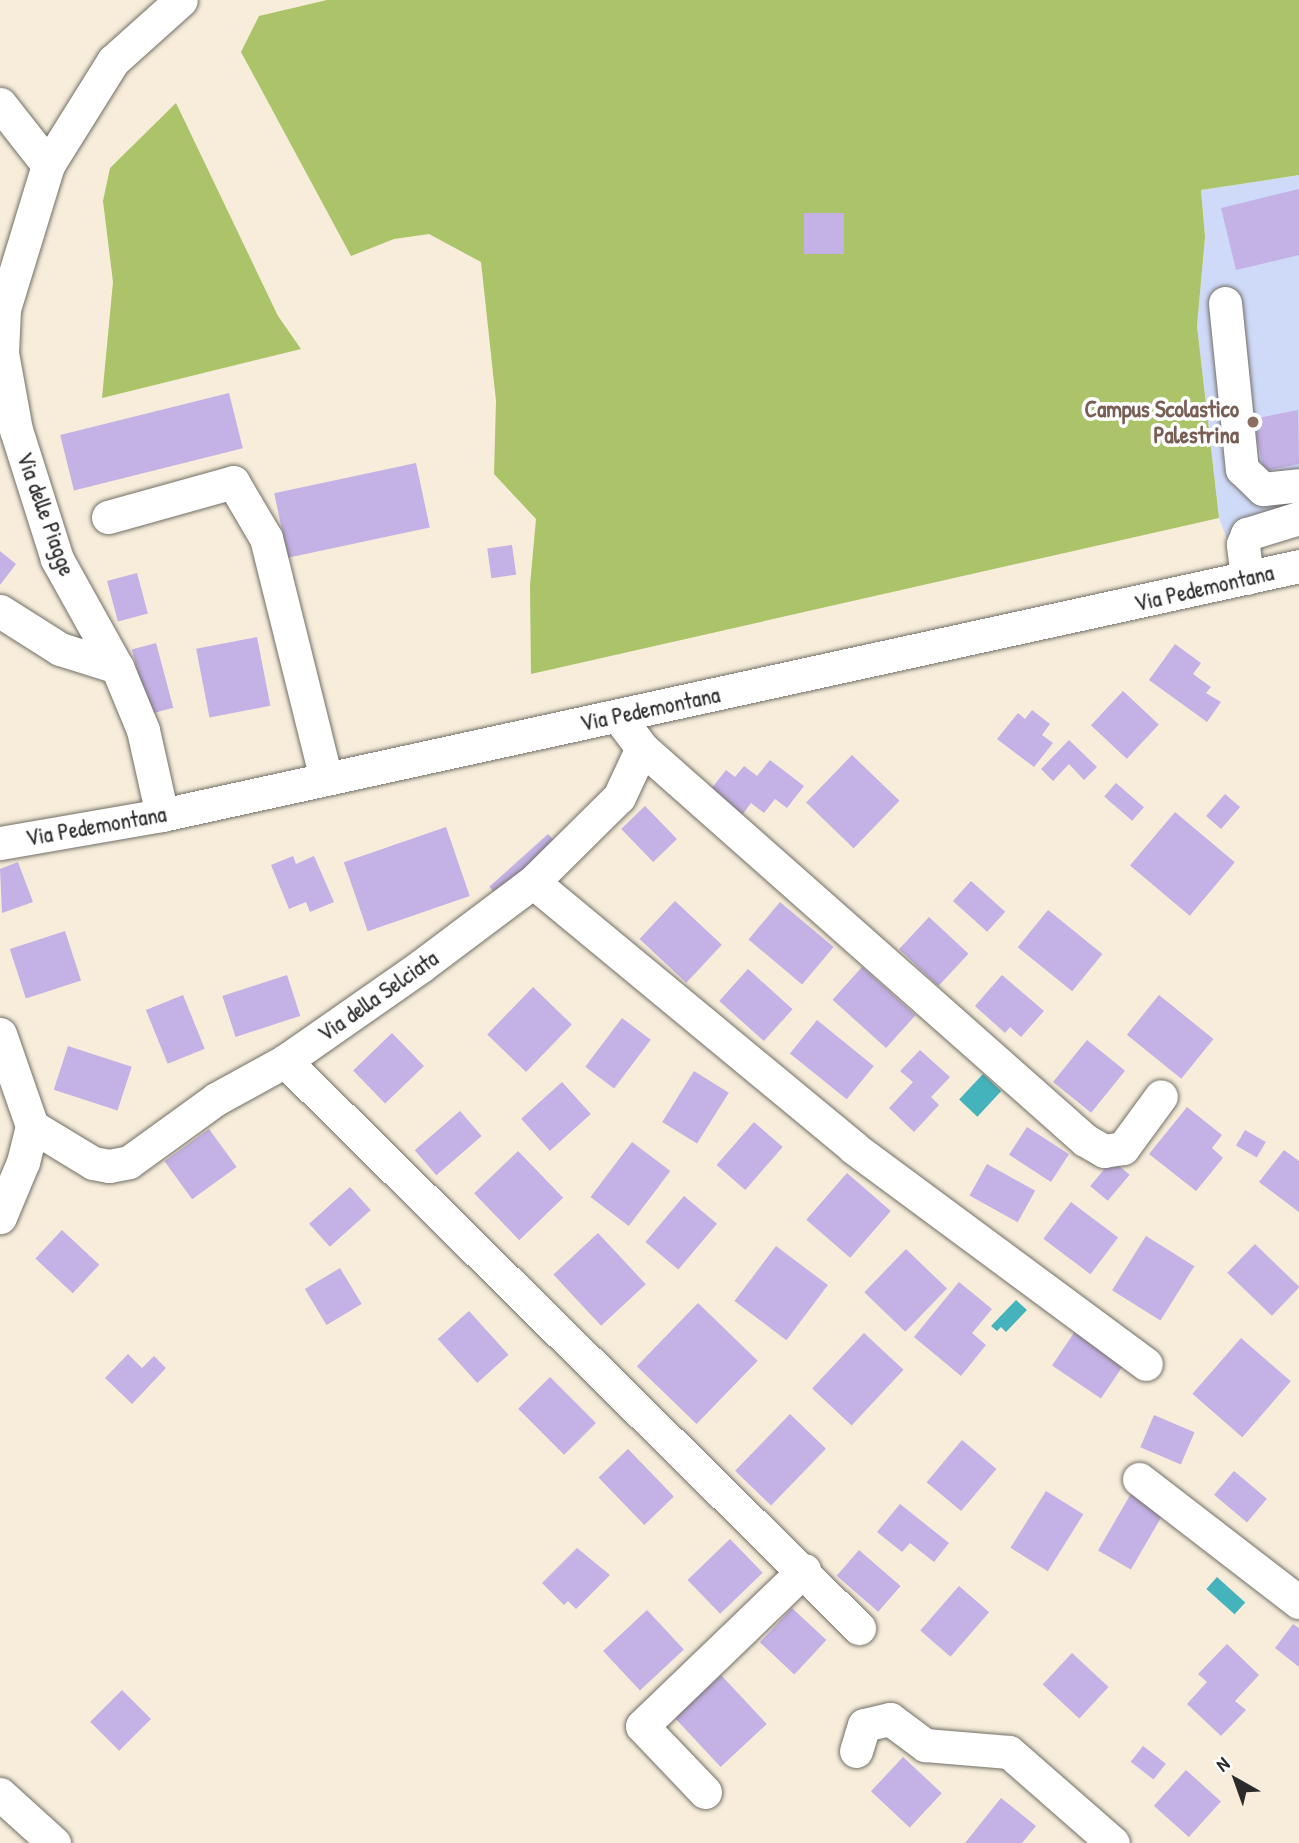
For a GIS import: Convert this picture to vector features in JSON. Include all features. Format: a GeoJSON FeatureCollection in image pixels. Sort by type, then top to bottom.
{"type":"FeatureCollection","features":[{"type":"Feature","properties":{"kind":"street","name":"Via delle Piagge"},"geometry":{"type":"LineString","coordinates":[[162,815],[143,730],[117,667],[58,558],[16,430],[5,386],[2,353],[4,309],[48,165],[113,61],[181,0]]}},
{"type":"Feature","properties":{"kind":"street"},"geometry":{"type":"LineString","coordinates":[[0,104],[48,165]]}},
{"type":"Feature","properties":{"kind":"street"},"geometry":{"type":"LineString","coordinates":[[1225,303],[1242,469],[1263,489],[1299,485]]}},
{"type":"Feature","properties":{"kind":"street"},"geometry":{"type":"LineString","coordinates":[[108,517],[233,482],[266,538],[326,779]]}},
{"type":"Feature","properties":{"kind":"street"},"geometry":{"type":"LineString","coordinates":[[1247,578],[1243,544],[1247,534],[1299,519]]}},
{"type":"Feature","properties":{"kind":"street","name":"Via Pedemontana"},"geometry":{"type":"LineString","coordinates":[[0,843],[162,815],[1299,566]]}},
{"type":"Feature","properties":{"kind":"street"},"geometry":{"type":"LineString","coordinates":[[0,611],[60,649],[117,667]]}},
{"type":"Feature","properties":{"kind":"street"},"geometry":{"type":"LineString","coordinates":[[618,716],[642,748],[1084,1140],[1104,1150],[1123,1148],[1161,1096]]}},
{"type":"Feature","properties":{"kind":"street","name":"Via della Selciata"},"geometry":{"type":"LineString","coordinates":[[32,1126],[93,1163],[118,1166],[139,1156],[229,1091],[285,1061],[533,882],[619,797],[642,748]]}},
{"type":"Feature","properties":{"kind":"street"},"geometry":{"type":"LineString","coordinates":[[533,882],[854,1148],[1146,1364]]}},
{"type":"Feature","properties":{"kind":"street"},"geometry":{"type":"LineString","coordinates":[[0,1034],[32,1126],[23,1162],[0,1217]]}},
{"type":"Feature","properties":{"kind":"street"},"geometry":{"type":"LineString","coordinates":[[285,1061],[804,1570],[859,1628]]}},
{"type":"Feature","properties":{"kind":"street"},"geometry":{"type":"LineString","coordinates":[[1139,1479],[1299,1602]]}},
{"type":"Feature","properties":{"kind":"street"},"geometry":{"type":"LineString","coordinates":[[705,1792],[642,1726],[804,1570]]}},
{"type":"Feature","properties":{"kind":"street"},"geometry":{"type":"LineString","coordinates":[[856,1751],[864,1726],[890,1719],[925,1745],[1009,1752],[1113,1843]]}},
{"type":"Feature","properties":{"kind":"street"},"geometry":{"type":"LineString","coordinates":[[0,1794],[54,1843]]}},
{"type":"Feature","properties":{"kind":"shaded area","name":"Campus Scolastico Palestrina"},"geometry":{"type":"Polygon","coordinates":[[[1299,175],[1299,537],[1232,553],[1219,518],[1197,326],[1205,237],[1201,190],[1299,175]]]}},
{"type":"Feature","properties":{"kind":"green space"},"geometry":{"type":"Polygon","coordinates":[[[327,0],[1299,0],[1299,175],[1201,190],[1205,237],[1197,326],[1219,518],[531,674],[530,585],[536,519],[494,474],[496,401],[481,262],[429,234],[394,239],[351,256],[241,52],[259,16],[327,0]]]}},
{"type":"Feature","properties":{"kind":"green space"},"geometry":{"type":"Polygon","coordinates":[[[176,103],[278,316],[301,349],[102,398],[113,282],[103,201],[110,168],[176,103]]]}},
{"type":"Feature","properties":{"kind":"water"},"geometry":{"type":"Polygon","coordinates":[[[983,1074],[1001,1091],[977,1117],[959,1100],[983,1074]]]}},
{"type":"Feature","properties":{"kind":"water"},"geometry":{"type":"Polygon","coordinates":[[[1016,1300],[1027,1310],[1006,1332],[1001,1327],[997,1331],[991,1326],[1016,1300]]]}},
{"type":"Feature","properties":{"kind":"water"},"geometry":{"type":"Polygon","coordinates":[[[1217,1577],[1245,1602],[1235,1614],[1206,1589],[1217,1577]]]}},
{"type":"Feature","properties":{"kind":"building"},"geometry":{"type":"Polygon","coordinates":[[[1299,189],[1299,255],[1236,270],[1221,208],[1299,189]]]}},
{"type":"Feature","properties":{"kind":"building"},"geometry":{"type":"Polygon","coordinates":[[[804,213],[844,213],[844,254],[804,254],[804,213]]]}},
{"type":"Feature","properties":{"kind":"building"},"geometry":{"type":"Polygon","coordinates":[[[229,393],[243,448],[74,490],[60,435],[229,393]]]}},
{"type":"Feature","properties":{"kind":"building"},"geometry":{"type":"Polygon","coordinates":[[[1298,410],[1299,464],[1264,471],[1253,419],[1298,410]]]}},
{"type":"Feature","properties":{"kind":"building"},"geometry":{"type":"Polygon","coordinates":[[[416,463],[430,528],[288,558],[274,493],[416,463]]]}},
{"type":"Feature","properties":{"kind":"building"},"geometry":{"type":"Polygon","coordinates":[[[512,545],[516,575],[491,578],[487,548],[512,545]]]}},
{"type":"Feature","properties":{"kind":"building"},"geometry":{"type":"Polygon","coordinates":[[[0,551],[16,564],[0,585],[0,551]]]}},
{"type":"Feature","properties":{"kind":"building"},"geometry":{"type":"Polygon","coordinates":[[[137,573],[148,614],[118,622],[107,581],[137,573]]]}},
{"type":"Feature","properties":{"kind":"building"},"geometry":{"type":"Polygon","coordinates":[[[257,637],[270,706],[209,718],[196,649],[257,637]]]}},
{"type":"Feature","properties":{"kind":"building"},"geometry":{"type":"Polygon","coordinates":[[[156,643],[173,708],[149,714],[132,649],[156,643]]]}},
{"type":"Feature","properties":{"kind":"building"},"geometry":{"type":"Polygon","coordinates":[[[1175,644],[1201,663],[1193,674],[1211,687],[1206,693],[1221,702],[1207,722],[1149,680],[1175,644]]]}},
{"type":"Feature","properties":{"kind":"building"},"geometry":{"type":"Polygon","coordinates":[[[1123,691],[1159,724],[1127,759],[1091,725],[1123,691]]]}},
{"type":"Feature","properties":{"kind":"building"},"geometry":{"type":"Polygon","coordinates":[[[1032,710],[1050,724],[1042,735],[1053,743],[1034,767],[997,739],[1018,713],[1025,719],[1032,710]]]}},
{"type":"Feature","properties":{"kind":"building"},"geometry":{"type":"Polygon","coordinates":[[[1069,740],[1097,767],[1084,780],[1069,764],[1053,781],[1041,769],[1069,740]]]}},
{"type":"Feature","properties":{"kind":"building"},"geometry":{"type":"Polygon","coordinates":[[[852,755],[899,801],[854,848],[806,802],[852,755]]]}},
{"type":"Feature","properties":{"kind":"building"},"geometry":{"type":"Polygon","coordinates":[[[770,760],[804,786],[787,808],[775,799],[764,813],[751,803],[740,818],[708,793],[726,770],[735,777],[744,766],[757,776],[770,760]]]}},
{"type":"Feature","properties":{"kind":"building"},"geometry":{"type":"Polygon","coordinates":[[[1116,783],[1144,807],[1132,821],[1104,797],[1116,783]]]}},
{"type":"Feature","properties":{"kind":"building"},"geometry":{"type":"Polygon","coordinates":[[[1225,794],[1240,807],[1221,829],[1206,816],[1225,794]]]}},
{"type":"Feature","properties":{"kind":"building"},"geometry":{"type":"Polygon","coordinates":[[[645,806],[677,839],[653,862],[621,829],[645,806]]]}},
{"type":"Feature","properties":{"kind":"building"},"geometry":{"type":"Polygon","coordinates":[[[1175,812],[1235,862],[1190,916],[1130,866],[1175,812]]]}},
{"type":"Feature","properties":{"kind":"building"},"geometry":{"type":"Polygon","coordinates":[[[446,827],[470,896],[368,931],[344,862],[446,827]]]}},
{"type":"Feature","properties":{"kind":"building"},"geometry":{"type":"Polygon","coordinates":[[[548,834],[556,843],[497,896],[489,887],[548,834]]]}},
{"type":"Feature","properties":{"kind":"building"},"geometry":{"type":"Polygon","coordinates":[[[293,856],[296,864],[314,856],[334,902],[310,912],[306,902],[289,909],[271,865],[293,856]]]}},
{"type":"Feature","properties":{"kind":"building"},"geometry":{"type":"Polygon","coordinates":[[[18,862],[33,902],[2,913],[0,869],[18,862]]]}},
{"type":"Feature","properties":{"kind":"building"},"geometry":{"type":"Polygon","coordinates":[[[971,881],[1005,912],[987,932],[953,901],[971,881]]]}},
{"type":"Feature","properties":{"kind":"building"},"geometry":{"type":"Polygon","coordinates":[[[675,901],[722,945],[686,983],[640,939],[675,901]]]}},
{"type":"Feature","properties":{"kind":"building"},"geometry":{"type":"Polygon","coordinates":[[[780,902],[834,947],[802,985],[749,940],[780,902]]]}},
{"type":"Feature","properties":{"kind":"building"},"geometry":{"type":"Polygon","coordinates":[[[1048,910],[1102,954],[1072,991],[1018,947],[1048,910]]]}},
{"type":"Feature","properties":{"kind":"building"},"geometry":{"type":"Polygon","coordinates":[[[929,917],[968,954],[938,986],[899,949],[929,917]]]}},
{"type":"Feature","properties":{"kind":"building"},"geometry":{"type":"Polygon","coordinates":[[[65,931],[81,980],[26,998],[10,949],[65,931]]]}},
{"type":"Feature","properties":{"kind":"building"},"geometry":{"type":"Polygon","coordinates":[[[862,967],[916,1015],[886,1048],[833,1000],[862,967]]]}},
{"type":"Feature","properties":{"kind":"building"},"geometry":{"type":"Polygon","coordinates":[[[748,969],[793,1009],[764,1041],[719,1001],[748,969]]]}},
{"type":"Feature","properties":{"kind":"building"},"geometry":{"type":"Polygon","coordinates":[[[287,975],[300,1016],[236,1037],[222,996],[287,975]]]}},
{"type":"Feature","properties":{"kind":"building"},"geometry":{"type":"Polygon","coordinates":[[[1002,975],[1044,1011],[1021,1037],[1010,1027],[1005,1033],[975,1006],[1002,975]]]}},
{"type":"Feature","properties":{"kind":"building"},"geometry":{"type":"Polygon","coordinates":[[[533,987],[572,1025],[526,1072],[487,1034],[533,987]]]}},
{"type":"Feature","properties":{"kind":"building"},"geometry":{"type":"Polygon","coordinates":[[[183,995],[205,1049],[168,1064],[146,1010],[183,995]]]}},
{"type":"Feature","properties":{"kind":"building"},"geometry":{"type":"Polygon","coordinates":[[[1159,995],[1213,1039],[1181,1079],[1127,1035],[1159,995]]]}},
{"type":"Feature","properties":{"kind":"building"},"geometry":{"type":"Polygon","coordinates":[[[622,1018],[651,1040],[614,1088],[585,1067],[622,1018]]]}},
{"type":"Feature","properties":{"kind":"building"},"geometry":{"type":"Polygon","coordinates":[[[817,1020],[874,1066],[847,1099],[790,1053],[817,1020]]]}},
{"type":"Feature","properties":{"kind":"building"},"geometry":{"type":"Polygon","coordinates":[[[392,1033],[424,1066],[385,1104],[353,1071],[392,1033]]]}},
{"type":"Feature","properties":{"kind":"building"},"geometry":{"type":"Polygon","coordinates":[[[1087,1040],[1125,1071],[1091,1113],[1053,1082],[1087,1040]]]}},
{"type":"Feature","properties":{"kind":"building"},"geometry":{"type":"Polygon","coordinates":[[[68,1046],[132,1067],[118,1110],[54,1090],[68,1046]]]}},
{"type":"Feature","properties":{"kind":"building"},"geometry":{"type":"Polygon","coordinates":[[[920,1050],[950,1077],[931,1097],[939,1105],[914,1132],[889,1108],[913,1082],[900,1071],[920,1050]]]}},
{"type":"Feature","properties":{"kind":"building"},"geometry":{"type":"Polygon","coordinates":[[[694,1071],[729,1093],[697,1144],[662,1122],[694,1071]]]}},
{"type":"Feature","properties":{"kind":"building"},"geometry":{"type":"Polygon","coordinates":[[[562,1082],[591,1114],[550,1151],[521,1119],[562,1082]]]}},
{"type":"Feature","properties":{"kind":"building"},"geometry":{"type":"Polygon","coordinates":[[[1187,1107],[1222,1135],[1212,1148],[1223,1158],[1196,1191],[1149,1154],[1187,1107]]]}},
{"type":"Feature","properties":{"kind":"building"},"geometry":{"type":"Polygon","coordinates":[[[460,1111],[482,1136],[436,1175],[415,1150],[460,1111]]]}},
{"type":"Feature","properties":{"kind":"building"},"geometry":{"type":"Polygon","coordinates":[[[754,1122],[783,1147],[745,1190],[717,1165],[754,1122]]]}},
{"type":"Feature","properties":{"kind":"building"},"geometry":{"type":"Polygon","coordinates":[[[1027,1127],[1069,1154],[1051,1182],[1009,1155],[1027,1127]]]}},
{"type":"Feature","properties":{"kind":"building"},"geometry":{"type":"Polygon","coordinates":[[[209,1129],[237,1167],[192,1199],[165,1161],[209,1129]]]}},
{"type":"Feature","properties":{"kind":"building"},"geometry":{"type":"Polygon","coordinates":[[[1245,1130],[1266,1142],[1257,1158],[1236,1146],[1245,1130]]]}},
{"type":"Feature","properties":{"kind":"building"},"geometry":{"type":"Polygon","coordinates":[[[632,1142],[670,1171],[629,1226],[590,1197],[632,1142]]]}},
{"type":"Feature","properties":{"kind":"building"},"geometry":{"type":"Polygon","coordinates":[[[1284,1150],[1299,1161],[1299,1212],[1259,1182],[1284,1150]]]}},
{"type":"Feature","properties":{"kind":"building"},"geometry":{"type":"Polygon","coordinates":[[[518,1151],[563,1198],[519,1240],[474,1193],[518,1151]]]}},
{"type":"Feature","properties":{"kind":"building"},"geometry":{"type":"Polygon","coordinates":[[[1112,1160],[1130,1175],[1108,1201],[1090,1186],[1112,1160]]]}},
{"type":"Feature","properties":{"kind":"building"},"geometry":{"type":"Polygon","coordinates":[[[987,1164],[1035,1191],[1018,1222],[970,1195],[987,1164]]]}},
{"type":"Feature","properties":{"kind":"building"},"geometry":{"type":"Polygon","coordinates":[[[847,1173],[891,1211],[850,1258],[806,1220],[847,1173]]]}},
{"type":"Feature","properties":{"kind":"building"},"geometry":{"type":"Polygon","coordinates":[[[350,1187],[371,1210],[330,1247],[309,1224],[350,1187]]]}},
{"type":"Feature","properties":{"kind":"building"},"geometry":{"type":"Polygon","coordinates":[[[684,1196],[717,1224],[678,1270],[645,1242],[684,1196]]]}},
{"type":"Feature","properties":{"kind":"building"},"geometry":{"type":"Polygon","coordinates":[[[1071,1202],[1118,1238],[1090,1274],[1043,1239],[1071,1202]]]}},
{"type":"Feature","properties":{"kind":"building"},"geometry":{"type":"Polygon","coordinates":[[[62,1230],[99,1265],[73,1293],[35,1259],[62,1230]]]}},
{"type":"Feature","properties":{"kind":"building"},"geometry":{"type":"Polygon","coordinates":[[[598,1233],[646,1284],[601,1326],[553,1275],[598,1233]]]}},
{"type":"Feature","properties":{"kind":"building"},"geometry":{"type":"Polygon","coordinates":[[[1146,1236],[1194,1266],[1160,1320],[1112,1290],[1146,1236]]]}},
{"type":"Feature","properties":{"kind":"building"},"geometry":{"type":"Polygon","coordinates":[[[1255,1244],[1299,1286],[1272,1316],[1227,1273],[1255,1244]]]}},
{"type":"Feature","properties":{"kind":"building"},"geometry":{"type":"Polygon","coordinates":[[[776,1246],[828,1285],[786,1340],[734,1301],[776,1246]]]}},
{"type":"Feature","properties":{"kind":"building"},"geometry":{"type":"Polygon","coordinates":[[[906,1249],[947,1289],[905,1332],[864,1292],[906,1249]]]}},
{"type":"Feature","properties":{"kind":"building"},"geometry":{"type":"Polygon","coordinates":[[[340,1268],[362,1304],[326,1325],[305,1289],[340,1268]]]}},
{"type":"Feature","properties":{"kind":"building"},"geometry":{"type":"Polygon","coordinates":[[[959,1282],[992,1309],[972,1333],[986,1345],[961,1376],[914,1337],[959,1282]]]}},
{"type":"Feature","properties":{"kind":"building"},"geometry":{"type":"Polygon","coordinates":[[[698,1303],[758,1361],[697,1424],[637,1366],[698,1303]]]}},
{"type":"Feature","properties":{"kind":"building"},"geometry":{"type":"Polygon","coordinates":[[[469,1311],[508,1355],[477,1383],[438,1339],[469,1311]]]}},
{"type":"Feature","properties":{"kind":"building"},"geometry":{"type":"Polygon","coordinates":[[[1080,1324],[1129,1357],[1101,1398],[1052,1365],[1080,1324]]]}},
{"type":"Feature","properties":{"kind":"building"},"geometry":{"type":"Polygon","coordinates":[[[864,1333],[903,1370],[852,1425],[812,1389],[864,1333]]]}},
{"type":"Feature","properties":{"kind":"building"},"geometry":{"type":"Polygon","coordinates":[[[1241,1338],[1291,1381],[1242,1437],[1192,1394],[1241,1338]]]}},
{"type":"Feature","properties":{"kind":"building"},"geometry":{"type":"Polygon","coordinates":[[[128,1354],[142,1368],[154,1356],[166,1368],[132,1404],[105,1378],[128,1354]]]}},
{"type":"Feature","properties":{"kind":"building"},"geometry":{"type":"Polygon","coordinates":[[[550,1377],[596,1423],[564,1455],[518,1409],[550,1377]]]}},
{"type":"Feature","properties":{"kind":"building"},"geometry":{"type":"Polygon","coordinates":[[[790,1414],[826,1449],[771,1506],[735,1471],[790,1414]]]}},
{"type":"Feature","properties":{"kind":"building"},"geometry":{"type":"Polygon","coordinates":[[[1154,1415],[1195,1432],[1181,1464],[1140,1447],[1154,1415]]]}},
{"type":"Feature","properties":{"kind":"building"},"geometry":{"type":"Polygon","coordinates":[[[962,1440],[996,1469],[961,1511],[927,1482],[962,1440]]]}},
{"type":"Feature","properties":{"kind":"building"},"geometry":{"type":"Polygon","coordinates":[[[628,1449],[674,1496],[644,1525],[599,1477],[628,1449]]]}},
{"type":"Feature","properties":{"kind":"building"},"geometry":{"type":"Polygon","coordinates":[[[1234,1471],[1267,1499],[1247,1522],[1214,1495],[1234,1471]]]}},
{"type":"Feature","properties":{"kind":"building"},"geometry":{"type":"Polygon","coordinates":[[[1133,1490],[1166,1509],[1131,1570],[1098,1551],[1133,1490]]]}},
{"type":"Feature","properties":{"kind":"building"},"geometry":{"type":"Polygon","coordinates":[[[1046,1491],[1083,1514],[1048,1571],[1010,1548],[1046,1491]]]}},
{"type":"Feature","properties":{"kind":"building"},"geometry":{"type":"Polygon","coordinates":[[[900,1504],[949,1543],[934,1562],[910,1543],[902,1552],[877,1532],[900,1504]]]}},
{"type":"Feature","properties":{"kind":"building"},"geometry":{"type":"Polygon","coordinates":[[[730,1539],[763,1573],[720,1614],[688,1580],[730,1539]]]}},
{"type":"Feature","properties":{"kind":"building"},"geometry":{"type":"Polygon","coordinates":[[[577,1548],[610,1575],[576,1609],[568,1601],[564,1605],[542,1583],[577,1548]]]}},
{"type":"Feature","properties":{"kind":"building"},"geometry":{"type":"Polygon","coordinates":[[[859,1550],[901,1586],[878,1612],[837,1576],[859,1550]]]}},
{"type":"Feature","properties":{"kind":"building"},"geometry":{"type":"Polygon","coordinates":[[[959,1586],[989,1612],[950,1657],[920,1631],[959,1586]]]}},
{"type":"Feature","properties":{"kind":"building"},"geometry":{"type":"Polygon","coordinates":[[[792,1608],[826,1640],[794,1674],[760,1642],[792,1608]]]}},
{"type":"Feature","properties":{"kind":"building"},"geometry":{"type":"Polygon","coordinates":[[[647,1610],[684,1649],[640,1690],[603,1651],[647,1610]]]}},
{"type":"Feature","properties":{"kind":"building"},"geometry":{"type":"Polygon","coordinates":[[[1293,1624],[1299,1628],[1299,1667],[1275,1648],[1293,1624]]]}},
{"type":"Feature","properties":{"kind":"building"},"geometry":{"type":"Polygon","coordinates":[[[1227,1644],[1259,1675],[1235,1701],[1246,1710],[1221,1736],[1187,1704],[1207,1682],[1198,1674],[1227,1644]]]}},
{"type":"Feature","properties":{"kind":"building"},"geometry":{"type":"Polygon","coordinates":[[[1072,1653],[1109,1687],[1079,1719],[1043,1684],[1072,1653]]]}},
{"type":"Feature","properties":{"kind":"building"},"geometry":{"type":"Polygon","coordinates":[[[721,1675],[767,1724],[721,1767],[675,1718],[721,1675]]]}},
{"type":"Feature","properties":{"kind":"building"},"geometry":{"type":"Polygon","coordinates":[[[122,1690],[151,1719],[119,1751],[90,1722],[122,1690]]]}},
{"type":"Feature","properties":{"kind":"building"},"geometry":{"type":"Polygon","coordinates":[[[1143,1746],[1166,1764],[1154,1780],[1131,1762],[1143,1746]]]}},
{"type":"Feature","properties":{"kind":"building"},"geometry":{"type":"Polygon","coordinates":[[[903,1757],[942,1793],[910,1828],[871,1791],[903,1757]]]}},
{"type":"Feature","properties":{"kind":"building"},"geometry":{"type":"Polygon","coordinates":[[[1186,1770],[1221,1801],[1189,1837],[1154,1806],[1186,1770]]]}},
{"type":"Feature","properties":{"kind":"building"},"geometry":{"type":"Polygon","coordinates":[[[1001,1798],[1036,1826],[1022,1843],[965,1843],[1001,1798]]]}},
{"type":"Feature","properties":{"kind":"place","name":"Campus Scolastico Palestrina"},"geometry":{"type":"Point","coordinates":[1253,422]}}]}
